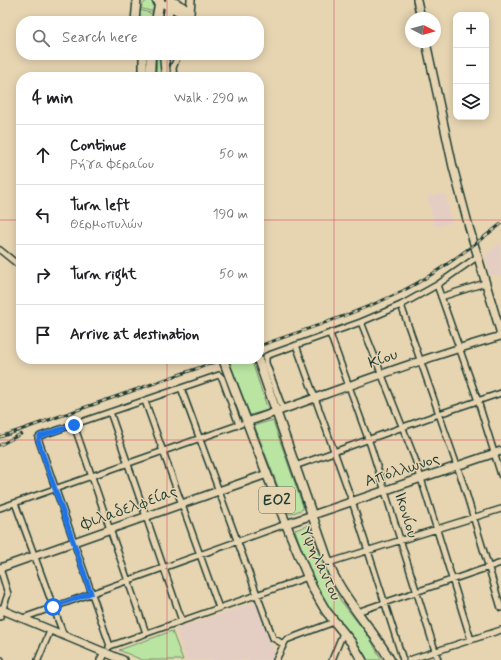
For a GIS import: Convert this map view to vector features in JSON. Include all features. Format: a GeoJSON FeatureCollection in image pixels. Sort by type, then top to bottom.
{"type":"FeatureCollection","features":[{"type":"Feature","properties":{"kind":"main road"},"geometry":{"type":"LineString","coordinates":[[156,16],[158,1]]}},
{"type":"Feature","properties":{"kind":"main road"},"geometry":{"type":"LineString","coordinates":[[168,16],[170,2]]}},
{"type":"Feature","properties":{"kind":"main road"},"geometry":{"type":"LineString","coordinates":[[150,72],[151,60]]}},
{"type":"Feature","properties":{"kind":"main road"},"geometry":{"type":"LineString","coordinates":[[164,60],[166,72]]}},
{"type":"Feature","properties":{"kind":"main road","name":"Υψηλάντου"},"geometry":{"type":"LineString","coordinates":[[225,364],[266,474],[317,597],[362,660]]}},
{"type":"Feature","properties":{"kind":"main road","name":"Υψηλάντου"},"geometry":{"type":"LineString","coordinates":[[263,364],[328,563],[340,588],[375,636],[390,660]]}},
{"type":"Feature","properties":{"kind":"street"},"geometry":{"type":"LineString","coordinates":[[136,16],[138,0]]}},
{"type":"Feature","properties":{"kind":"street"},"geometry":{"type":"LineString","coordinates":[[190,16],[191,0]]}},
{"type":"Feature","properties":{"kind":"street"},"geometry":{"type":"LineString","coordinates":[[417,0],[419,12]]}},
{"type":"Feature","properties":{"kind":"street"},"geometry":{"type":"LineString","coordinates":[[158,1],[170,2],[179,12],[188,16]]}},
{"type":"Feature","properties":{"kind":"street"},"geometry":{"type":"LineString","coordinates":[[427,48],[453,167],[477,257],[501,335]]}},
{"type":"Feature","properties":{"kind":"street"},"geometry":{"type":"LineString","coordinates":[[143,60],[143,72]]}},
{"type":"Feature","properties":{"kind":"street"},"geometry":{"type":"LineString","coordinates":[[173,72],[173,68],[176,60]]}},
{"type":"Feature","properties":{"kind":"street"},"geometry":{"type":"LineString","coordinates":[[0,250],[16,263]]}},
{"type":"Feature","properties":{"kind":"street"},"geometry":{"type":"LineString","coordinates":[[264,357],[330,334],[401,305],[437,285],[477,257]]}},
{"type":"Feature","properties":{"kind":"street"},"geometry":{"type":"LineString","coordinates":[[441,297],[485,283]]}},
{"type":"Feature","properties":{"kind":"street"},"geometry":{"type":"LineString","coordinates":[[437,285],[478,401],[498,452],[501,475]]}},
{"type":"Feature","properties":{"kind":"street"},"geometry":{"type":"LineString","coordinates":[[401,305],[458,466],[501,608]]}},
{"type":"Feature","properties":{"kind":"street"},"geometry":{"type":"LineString","coordinates":[[361,322],[403,427],[421,478],[471,640]]}},
{"type":"Feature","properties":{"kind":"street","name":"Ικονίου"},"geometry":{"type":"LineString","coordinates":[[330,334],[369,440],[438,660]]}},
{"type":"Feature","properties":{"kind":"street","name":"Κίου"},"geometry":{"type":"LineString","coordinates":[[247,422],[420,361],[501,335]]}},
{"type":"Feature","properties":{"kind":"street"},"geometry":{"type":"LineString","coordinates":[[296,345],[352,501],[403,660]]}},
{"type":"Feature","properties":{"kind":"street"},"geometry":{"type":"LineString","coordinates":[[110,646],[38,438],[40,436],[219,375],[222,378],[239,425]]}},
{"type":"Feature","properties":{"kind":"street"},"geometry":{"type":"LineString","coordinates":[[181,388],[274,638],[283,644]]}},
{"type":"Feature","properties":{"kind":"street"},"geometry":{"type":"LineString","coordinates":[[295,466],[501,393]]}},
{"type":"Feature","properties":{"kind":"street"},"geometry":{"type":"LineString","coordinates":[[145,401],[219,608]]}},
{"type":"Feature","properties":{"kind":"street"},"geometry":{"type":"LineString","coordinates":[[110,412],[182,621]]}},
{"type":"Feature","properties":{"kind":"street"},"geometry":{"type":"LineString","coordinates":[[0,508],[247,422]]}},
{"type":"Feature","properties":{"kind":"street"},"geometry":{"type":"LineString","coordinates":[[74,425],[146,633]]}},
{"type":"Feature","properties":{"kind":"street","name":"Απόλλωνος"},"geometry":{"type":"LineString","coordinates":[[286,524],[498,452]]}},
{"type":"Feature","properties":{"kind":"street","name":"Φιλαδελφείας"},"geometry":{"type":"LineString","coordinates":[[0,568],[266,474]]}},
{"type":"Feature","properties":{"kind":"street"},"geometry":{"type":"LineString","coordinates":[[15,503],[64,636]]}},
{"type":"Feature","properties":{"kind":"street"},"geometry":{"type":"LineString","coordinates":[[328,563],[501,509]]}},
{"type":"Feature","properties":{"kind":"street"},"geometry":{"type":"LineString","coordinates":[[23,618],[286,524]]}},
{"type":"Feature","properties":{"kind":"street"},"geometry":{"type":"LineString","coordinates":[[357,612],[501,563]]}},
{"type":"Feature","properties":{"kind":"street"},"geometry":{"type":"LineString","coordinates":[[0,568],[8,592],[8,596],[1,612],[23,618],[50,631],[123,660]]}},
{"type":"Feature","properties":{"kind":"street"},"geometry":{"type":"LineString","coordinates":[[101,660],[110,646],[308,577]]}},
{"type":"Feature","properties":{"kind":"street"},"geometry":{"type":"LineString","coordinates":[[276,660],[286,640],[334,622]]}},
{"type":"Feature","properties":{"kind":"street"},"geometry":{"type":"LineString","coordinates":[[409,660],[501,630]]}},
{"type":"Feature","properties":{"kind":"street"},"geometry":{"type":"LineString","coordinates":[[38,660],[50,631]]}},
{"type":"Feature","properties":{"kind":"street"},"geometry":{"type":"LineString","coordinates":[[332,660],[343,633]]}},
{"type":"Feature","properties":{"kind":"shaded area"},"geometry":{"type":"Polygon","coordinates":[[[445,193],[452,223],[435,227],[427,197],[445,193]]]}},
{"type":"Feature","properties":{"kind":"shaded area"},"geometry":{"type":"Polygon","coordinates":[[[501,242],[501,276],[490,275],[485,255],[501,242]]]}},
{"type":"Feature","properties":{"kind":"shaded area"},"geometry":{"type":"Polygon","coordinates":[[[256,602],[276,656],[275,660],[186,660],[176,629],[256,602]]]}},
{"type":"Feature","properties":{"kind":"green space"},"geometry":{"type":"Polygon","coordinates":[[[149,0],[153,3],[154,12],[140,8],[149,0]]]}},
{"type":"Feature","properties":{"kind":"green space"},"geometry":{"type":"Polygon","coordinates":[[[140,10],[153,14],[153,16],[139,16],[140,10]]]}},
{"type":"Feature","properties":{"kind":"green space"},"geometry":{"type":"Polygon","coordinates":[[[157,60],[160,60],[162,72],[156,72],[157,60]]]}},
{"type":"Feature","properties":{"kind":"green space"},"geometry":{"type":"Polygon","coordinates":[[[230,364],[253,364],[268,410],[250,415],[230,364]]]}},
{"type":"Feature","properties":{"kind":"green space"},"geometry":{"type":"Polygon","coordinates":[[[273,421],[303,506],[303,509],[291,514],[288,513],[255,427],[256,425],[273,421]]]}},
{"type":"Feature","properties":{"kind":"green space"},"geometry":{"type":"Polygon","coordinates":[[[309,525],[321,560],[341,601],[369,637],[382,660],[368,660],[328,606],[318,588],[309,569],[295,530],[309,525]]]}},
{"type":"Feature","properties":{"kind":"green space"},"geometry":{"type":"Polygon","coordinates":[[[172,631],[183,660],[142,660],[119,650],[172,631]]]}},
{"type":"Feature","properties":{"kind":"railway"},"geometry":{"type":"LineString","coordinates":[[264,344],[359,310],[407,289],[449,263],[501,224]]}},
{"type":"Feature","properties":{"kind":"railway"},"geometry":{"type":"LineString","coordinates":[[0,437],[210,364]]}},
{"type":"Feature","properties":{"kind":"railway"},"geometry":{"type":"LineString","coordinates":[[0,445],[21,434]]}},
{"type":"Feature","properties":{"kind":"route"},"geometry":{"type":"LineString","coordinates":[[53,607],[91,593],[38,440],[40,436],[74,425]]}}]}
